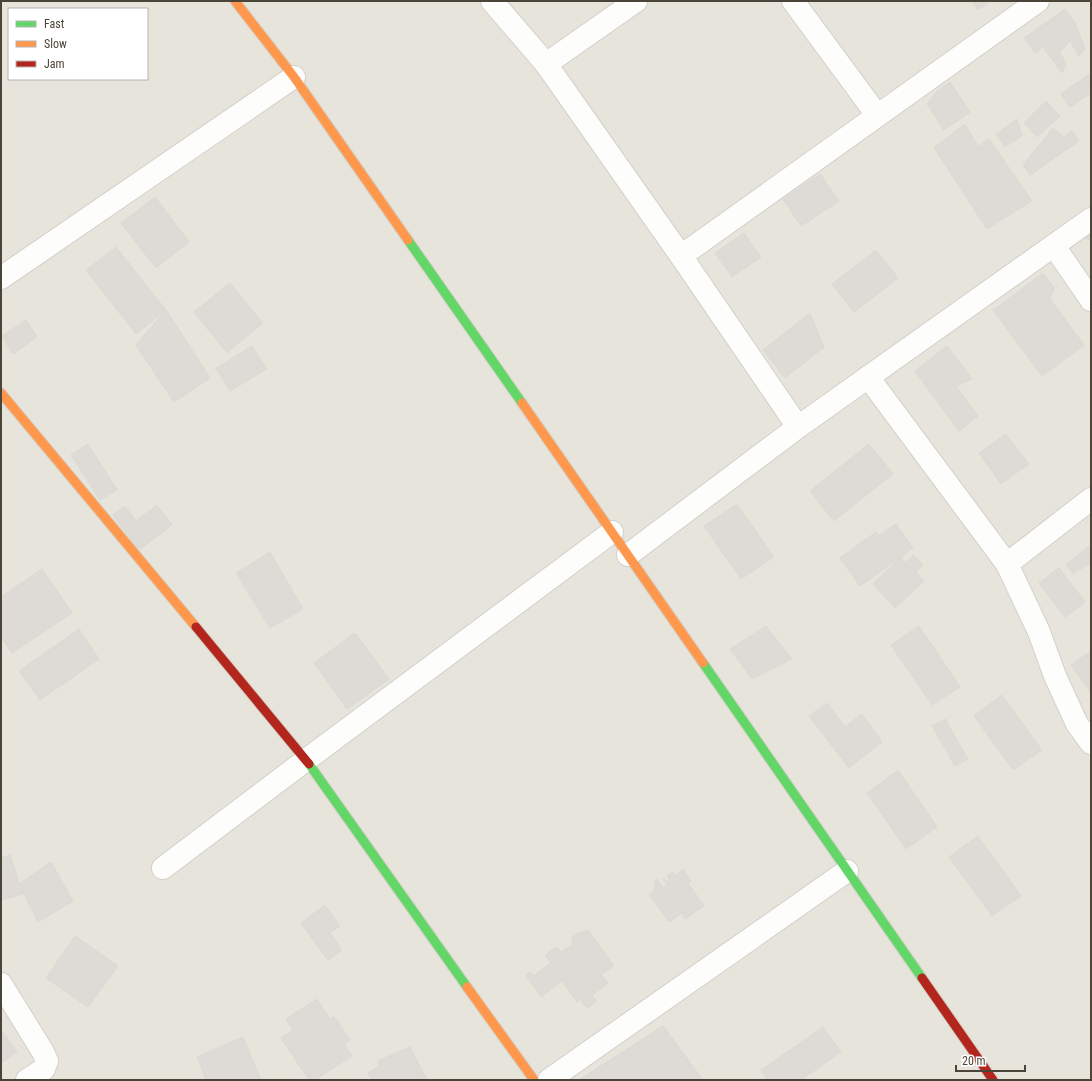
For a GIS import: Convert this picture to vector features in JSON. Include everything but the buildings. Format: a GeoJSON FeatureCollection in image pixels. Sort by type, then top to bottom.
{"type":"FeatureCollection","features":[{"type":"Feature","properties":{"kind":"street"},"geometry":{"type":"LineString","coordinates":[[235,1],[294,77],[628,554],[993,1080]]}},
{"type":"Feature","properties":{"kind":"street"},"geometry":{"type":"LineString","coordinates":[[492,1],[546,64],[798,427]]}},
{"type":"Feature","properties":{"kind":"street"},"geometry":{"type":"LineString","coordinates":[[546,64],[636,1]]}},
{"type":"Feature","properties":{"kind":"street"},"geometry":{"type":"LineString","coordinates":[[793,1],[878,115]]}},
{"type":"Feature","properties":{"kind":"street"},"geometry":{"type":"LineString","coordinates":[[680,256],[1038,1]]}},
{"type":"Feature","properties":{"kind":"street"},"geometry":{"type":"LineString","coordinates":[[1,278],[294,77]]}},
{"type":"Feature","properties":{"kind":"street"},"geometry":{"type":"LineString","coordinates":[[628,554],[798,427],[1091,219]]}},
{"type":"Feature","properties":{"kind":"street"},"geometry":{"type":"LineString","coordinates":[[1054,246],[1091,300]]}},
{"type":"Feature","properties":{"kind":"street"},"geometry":{"type":"LineString","coordinates":[[868,377],[1007,564],[1039,632],[1055,676],[1077,724],[1091,743]]}},
{"type":"Feature","properties":{"kind":"street"},"geometry":{"type":"LineString","coordinates":[[1,393],[306,760],[534,1080]]}},
{"type":"Feature","properties":{"kind":"street"},"geometry":{"type":"LineString","coordinates":[[1007,564],[1091,499]]}},
{"type":"Feature","properties":{"kind":"street"},"geometry":{"type":"LineString","coordinates":[[163,868],[612,532]]}},
{"type":"Feature","properties":{"kind":"street"},"geometry":{"type":"LineString","coordinates":[[550,1080],[847,870]]}},
{"type":"Feature","properties":{"kind":"street"},"geometry":{"type":"LineString","coordinates":[[1,984],[47,1061],[44,1069],[27,1080]]}},
{"type":"Feature","properties":{"kind":"shaded area"},"geometry":{"type":"Polygon","coordinates":[[[1,1],[1091,1],[1091,1080],[1,1080],[1,1]]]}},
{"type":"Feature","properties":{"kind":"traffic: fast"},"geometry":{"type":"LineString","coordinates":[[408,240],[522,403]]}},
{"type":"Feature","properties":{"kind":"traffic: fast"},"geometry":{"type":"LineString","coordinates":[[703,663],[922,978]]}},
{"type":"Feature","properties":{"kind":"traffic: fast"},"geometry":{"type":"LineString","coordinates":[[309,764],[467,987]]}},
{"type":"Feature","properties":{"kind":"traffic: slow"},"geometry":{"type":"LineString","coordinates":[[235,1],[294,77],[408,240]]}},
{"type":"Feature","properties":{"kind":"traffic: slow"},"geometry":{"type":"LineString","coordinates":[[1,393],[196,627]]}},
{"type":"Feature","properties":{"kind":"traffic: slow"},"geometry":{"type":"LineString","coordinates":[[522,403],[703,663]]}},
{"type":"Feature","properties":{"kind":"traffic: slow"},"geometry":{"type":"LineString","coordinates":[[467,987],[534,1080]]}},
{"type":"Feature","properties":{"kind":"traffic: jam"},"geometry":{"type":"LineString","coordinates":[[196,627],[309,764]]}},
{"type":"Feature","properties":{"kind":"traffic: jam"},"geometry":{"type":"LineString","coordinates":[[922,978],[993,1080]]}}]}
